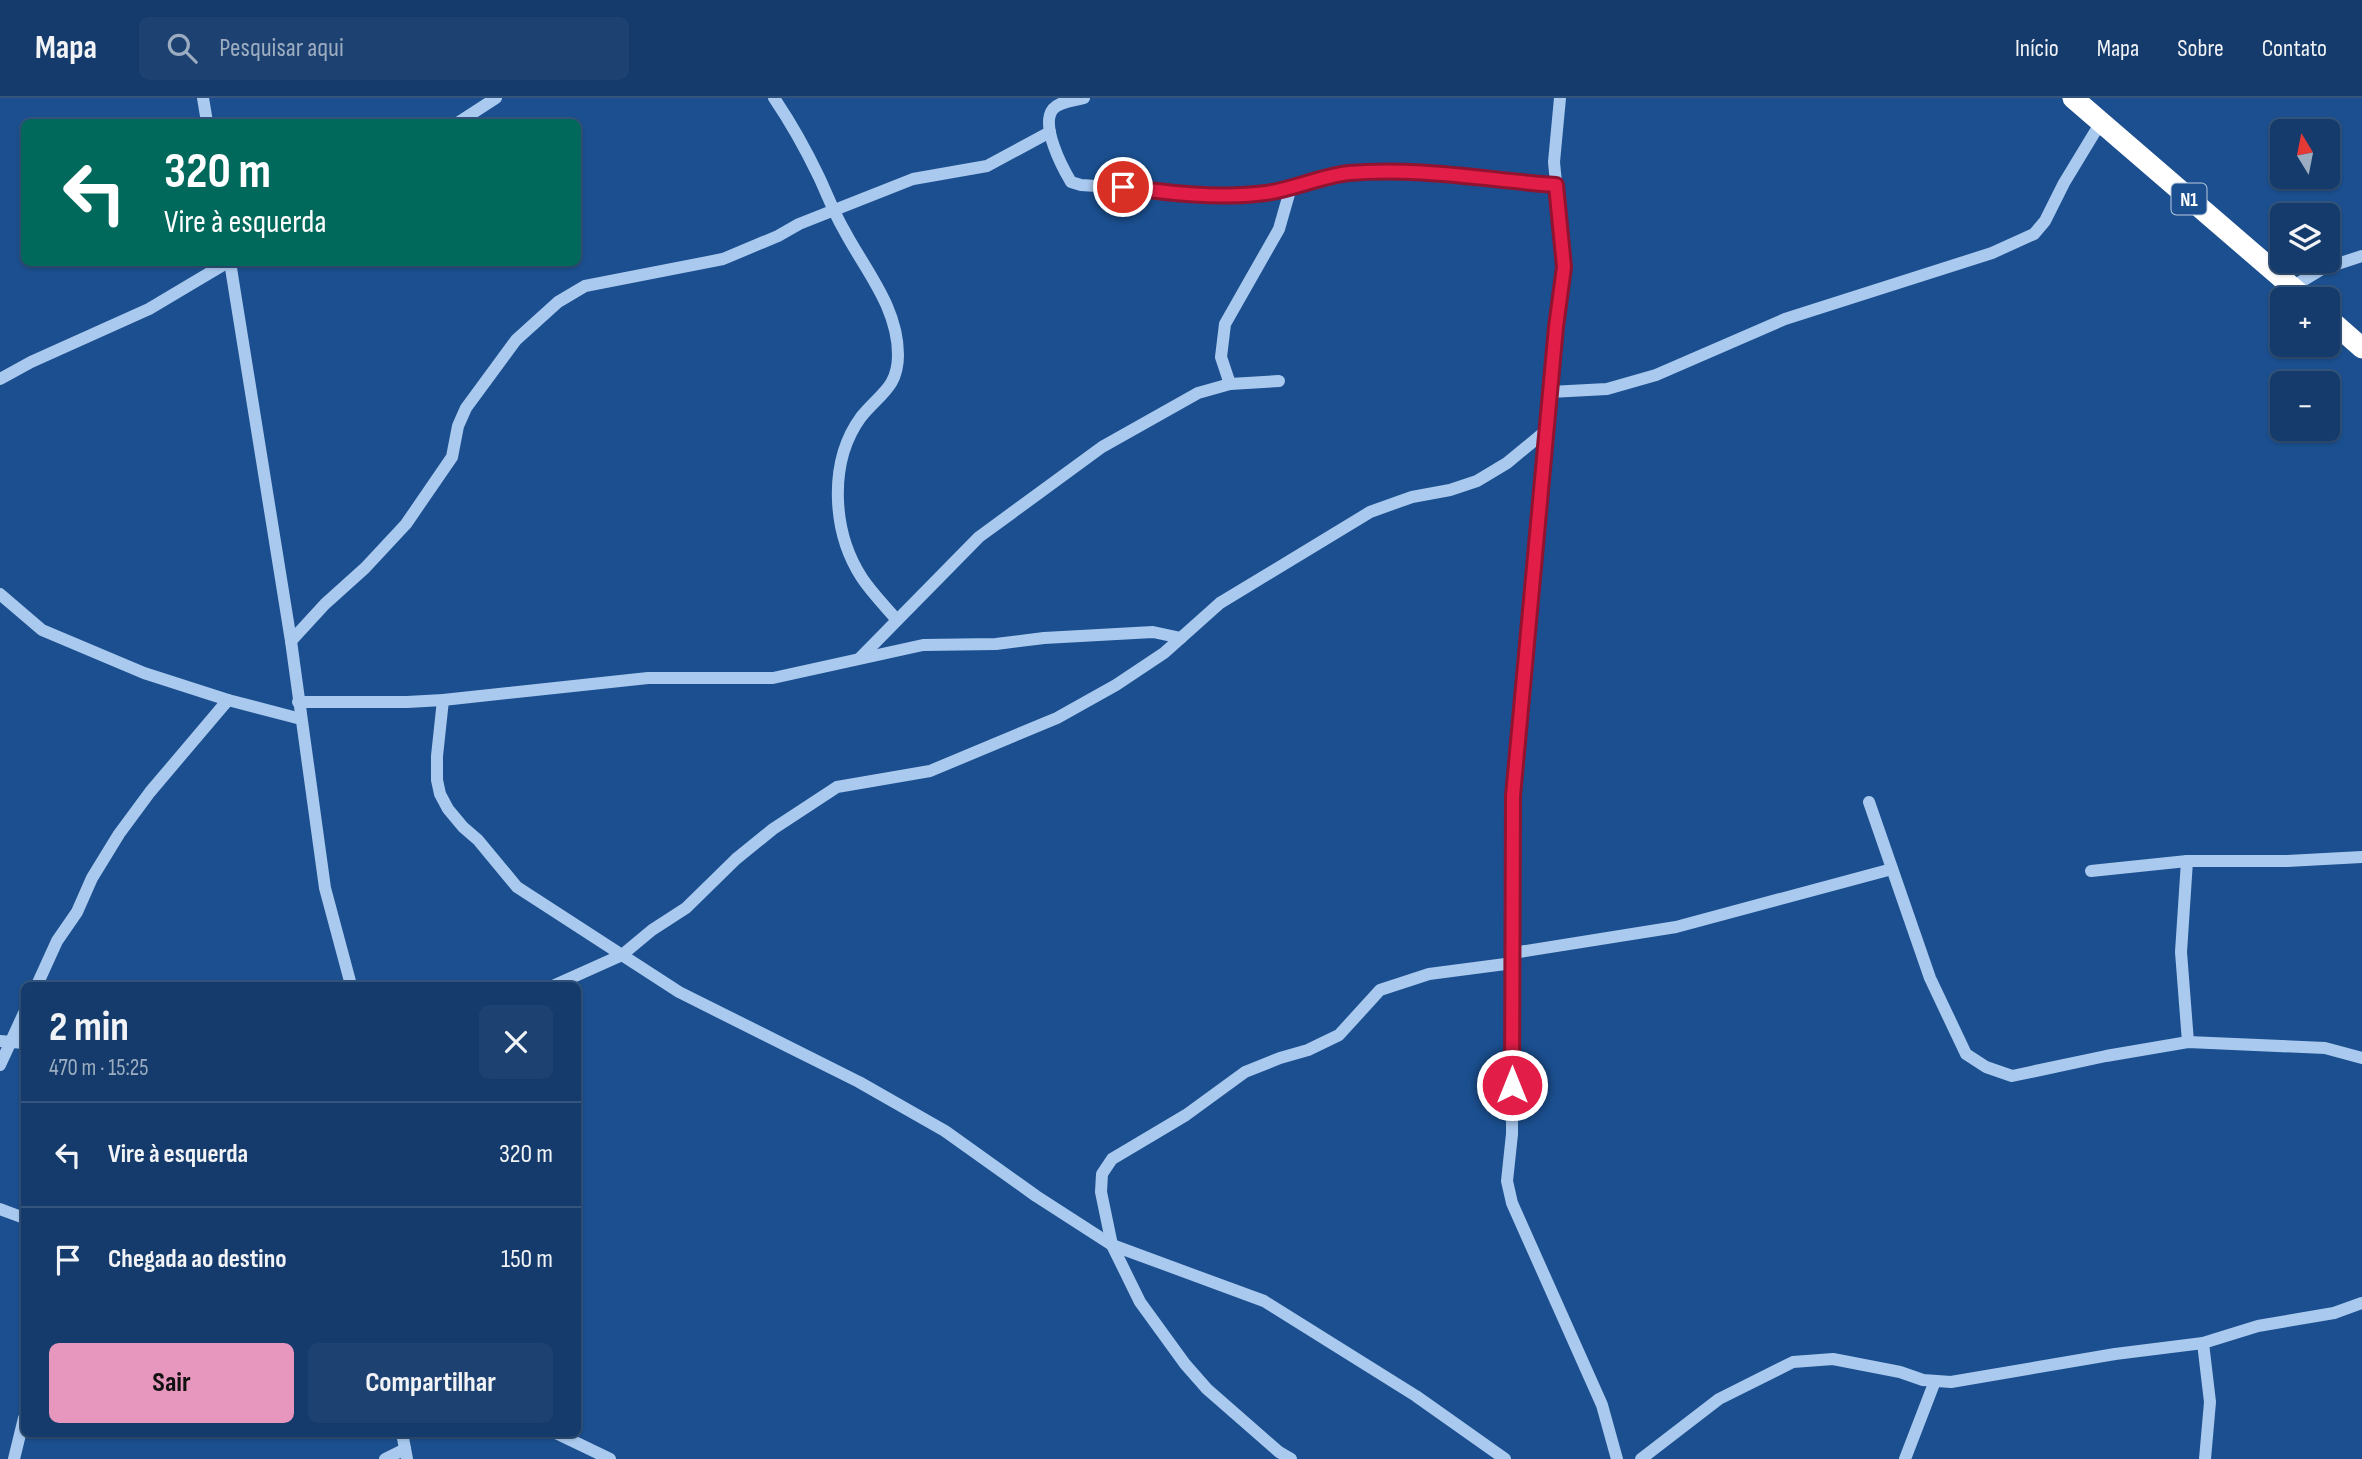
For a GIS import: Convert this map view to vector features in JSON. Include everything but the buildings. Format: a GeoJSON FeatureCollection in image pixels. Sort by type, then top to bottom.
{"type":"FeatureCollection","features":[{"type":"Feature","properties":{"kind":"highway","name":"N1"},"geometry":{"type":"LineString","coordinates":[[2073,98],[2292,287]]}},
{"type":"Feature","properties":{"kind":"highway"},"geometry":{"type":"LineString","coordinates":[[2340,329],[2362,348]]}},
{"type":"Feature","properties":{"kind":"street"},"geometry":{"type":"LineString","coordinates":[[203,98],[206,119]]}},
{"type":"Feature","properties":{"kind":"street"},"geometry":{"type":"LineString","coordinates":[[463,119],[496,98]]}},
{"type":"Feature","properties":{"kind":"street"},"geometry":{"type":"LineString","coordinates":[[774,98],[887,304],[894,328],[898,353],[897,375],[884,394],[861,417],[843,454],[838,474],[839,510],[848,551],[862,578],[896,619]]}},
{"type":"Feature","properties":{"kind":"street"},"geometry":{"type":"LineString","coordinates":[[1084,98],[1061,103],[1052,111],[1050,132],[1065,173],[1071,182],[1082,185],[1239,195],[1292,187],[1346,173],[1389,172],[1451,174],[1556,185]]}},
{"type":"Feature","properties":{"kind":"street"},"geometry":{"type":"LineString","coordinates":[[1560,98],[1554,162],[1564,267],[1513,796],[1512,1134],[1507,1181],[1512,1203],[1602,1405],[1617,1459]]}},
{"type":"Feature","properties":{"kind":"street"},"geometry":{"type":"LineString","coordinates":[[1550,392],[1606,388],[1656,375],[1785,319],[1992,253],[2024,239],[2045,221],[2064,183],[2101,122]]}},
{"type":"Feature","properties":{"kind":"street"},"geometry":{"type":"LineString","coordinates":[[291,641],[406,524],[452,457],[458,426],[466,408],[516,340],[558,302],[585,286],[723,259],[778,236],[799,223],[913,179],[987,166],[1050,132]]}},
{"type":"Feature","properties":{"kind":"street"},"geometry":{"type":"LineString","coordinates":[[1230,384],[1222,357],[1225,324],[1279,229],[1292,187]]}},
{"type":"Feature","properties":{"kind":"street"},"geometry":{"type":"LineString","coordinates":[[2305,287],[2322,269],[2362,256]]}},
{"type":"Feature","properties":{"kind":"street"},"geometry":{"type":"LineString","coordinates":[[0,379],[31,362],[149,309],[222,266]]}},
{"type":"Feature","properties":{"kind":"street"},"geometry":{"type":"LineString","coordinates":[[230,266],[291,641],[325,888],[350,982]]}},
{"type":"Feature","properties":{"kind":"street"},"geometry":{"type":"LineString","coordinates":[[860,658],[979,537],[1102,447],[1198,393],[1230,384],[1279,381]]}},
{"type":"Feature","properties":{"kind":"street"},"geometry":{"type":"LineString","coordinates":[[562,982],[622,955],[652,930],[686,908],[736,859],[773,829],[836,787],[930,771],[1046,723],[1116,685],[1164,653],[1220,603],[1370,512],[1412,497],[1450,490],[1478,481],[1507,463],[1547,430]]}},
{"type":"Feature","properties":{"kind":"street"},"geometry":{"type":"LineString","coordinates":[[0,594],[42,630],[144,673],[228,700],[301,719]]}},
{"type":"Feature","properties":{"kind":"street"},"geometry":{"type":"LineString","coordinates":[[298,702],[443,700],[648,677],[773,678],[923,645],[996,644],[1044,638],[1153,632],[1181,638]]}},
{"type":"Feature","properties":{"kind":"street"},"geometry":{"type":"LineString","coordinates":[[38,982],[57,941],[77,912],[92,878],[119,834],[150,792],[228,700]]}},
{"type":"Feature","properties":{"kind":"street"},"geometry":{"type":"LineString","coordinates":[[443,700],[436,780],[440,794],[448,809],[517,887],[679,992],[859,1082],[945,1131],[1036,1196],[1112,1245],[1264,1301],[1416,1396],[1505,1459]]}},
{"type":"Feature","properties":{"kind":"street"},"geometry":{"type":"LineString","coordinates":[[1869,802],[1930,978],[1966,1054],[1986,1067],[2012,1076],[2188,1042],[2325,1048],[2362,1058]]}},
{"type":"Feature","properties":{"kind":"street"},"geometry":{"type":"LineString","coordinates":[[2091,870],[2187,861],[2287,861],[2362,857]]}},
{"type":"Feature","properties":{"kind":"street"},"geometry":{"type":"LineString","coordinates":[[2187,861],[2181,952],[2188,1042]]}},
{"type":"Feature","properties":{"kind":"street"},"geometry":{"type":"LineString","coordinates":[[1281,1457],[1207,1389],[1185,1364],[1140,1302],[1112,1245],[1101,1192],[1102,1174],[1112,1159],[1186,1115],[1245,1072],[1308,1050],[1339,1035],[1380,990],[1429,974],[1676,927],[1892,869]]}},
{"type":"Feature","properties":{"kind":"street"},"geometry":{"type":"LineString","coordinates":[[0,1065],[21,1020]]}},
{"type":"Feature","properties":{"kind":"street"},"geometry":{"type":"LineString","coordinates":[[0,1209],[21,1217]]}},
{"type":"Feature","properties":{"kind":"street"},"geometry":{"type":"LineString","coordinates":[[1641,1459],[1719,1399],[1793,1362],[1832,1359],[1951,1382],[2203,1342],[2258,1326],[2334,1313],[2362,1303]]}},
{"type":"Feature","properties":{"kind":"street"},"geometry":{"type":"LineString","coordinates":[[2203,1342],[2210,1402],[2205,1459]]}},
{"type":"Feature","properties":{"kind":"street"},"geometry":{"type":"LineString","coordinates":[[1905,1459],[1935,1381]]}},
{"type":"Feature","properties":{"kind":"street"},"geometry":{"type":"LineString","coordinates":[[14,1459],[21,1430]]}},
{"type":"Feature","properties":{"kind":"street"},"geometry":{"type":"LineString","coordinates":[[564,1437],[610,1459]]}},
{"type":"Feature","properties":{"kind":"street"},"geometry":{"type":"LineString","coordinates":[[385,1459],[406,1454]]}},
{"type":"Feature","properties":{"kind":"route"},"geometry":{"type":"LineString","coordinates":[[1123,187],[1239,195],[1312,183],[1346,173],[1389,172],[1451,174],[1556,185],[1564,267],[1556,327],[1513,796],[1512,1085]]}}]}
